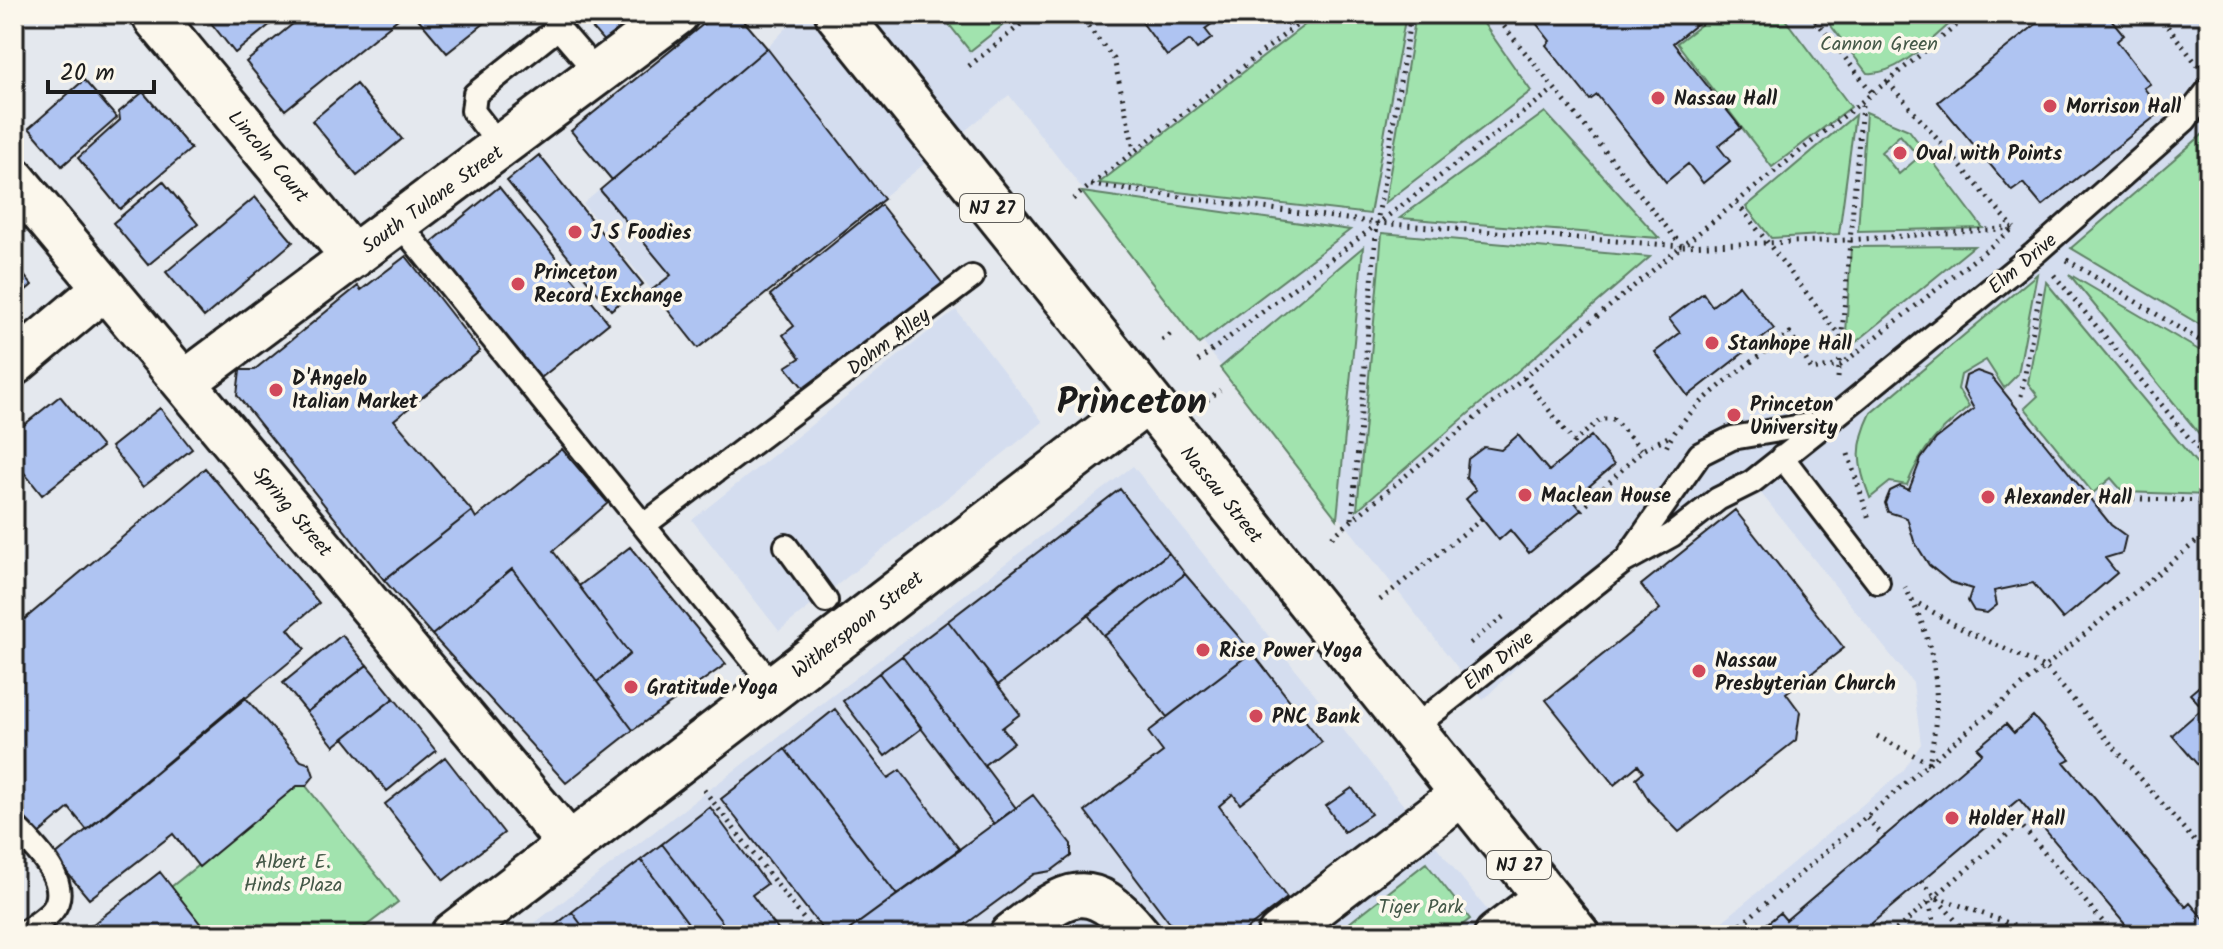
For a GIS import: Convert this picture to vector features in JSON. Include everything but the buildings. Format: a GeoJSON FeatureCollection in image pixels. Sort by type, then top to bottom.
{"type":"FeatureCollection","features":[{"type":"Feature","properties":{"kind":"main road","name":"Nassau Street"},"geometry":{"type":"LineString","coordinates":[[838,14],[1577,935]]}},
{"type":"Feature","properties":{"kind":"main road","name":"Witherspoon Street"},"geometry":{"type":"LineString","coordinates":[[453,935],[1147,401]]}},
{"type":"Feature","properties":{"kind":"street","name":"South Tulane Street"},"geometry":{"type":"LineString","coordinates":[[185,382],[677,14]]}},
{"type":"Feature","properties":{"kind":"street","name":"Lincoln Court"},"geometry":{"type":"LineString","coordinates":[[155,18],[353,257]]}},
{"type":"Feature","properties":{"kind":"street","name":"Spring Street"},"geometry":{"type":"LineString","coordinates":[[14,179],[570,845]]}},
{"type":"Feature","properties":{"kind":"street"},"geometry":{"type":"LineString","coordinates":[[14,364],[104,288]]}},
{"type":"Feature","properties":{"kind":"street"},"geometry":{"type":"LineString","coordinates":[[1279,935],[1462,794]]}},
{"type":"Feature","properties":{"kind":"street"},"geometry":{"type":"LineString","coordinates":[[1011,935],[1049,905],[1070,896],[1090,895],[1105,900],[1139,935]]}},
{"type":"Feature","properties":{"kind":"street"},"geometry":{"type":"LineString","coordinates":[[1496,935],[1545,898]]}},
{"type":"Feature","properties":{"kind":"lane"},"geometry":{"type":"LineString","coordinates":[[501,147],[473,111],[475,94],[553,32],[561,31],[598,74]]}},
{"type":"Feature","properties":{"kind":"lane","name":"Elm Drive"},"geometry":{"type":"LineString","coordinates":[[1411,730],[1623,562],[1672,535],[1718,499],[1752,482],[1823,423],[2040,259],[2185,120],[2205,79]]}},
{"type":"Feature","properties":{"kind":"lane"},"geometry":{"type":"LineString","coordinates":[[399,223],[775,688]]}},
{"type":"Feature","properties":{"kind":"lane","name":"Dohm Alley"},"geometry":{"type":"LineString","coordinates":[[644,525],[972,277]]}},
{"type":"Feature","properties":{"kind":"lane","name":"Elm Drive"},"geometry":{"type":"LineString","coordinates":[[1623,562],[1700,454],[1732,438],[1823,423]]}},
{"type":"Feature","properties":{"kind":"lane"},"geometry":{"type":"LineString","coordinates":[[1782,457],[1888,579]]}},
{"type":"Feature","properties":{"kind":"lane"},"geometry":{"type":"LineString","coordinates":[[786,546],[826,601]]}},
{"type":"Feature","properties":{"kind":"lane"},"geometry":{"type":"LineString","coordinates":[[14,825],[51,867],[57,886],[57,901],[52,910],[22,935]]}},
{"type":"Feature","properties":{"kind":"path"},"geometry":{"type":"LineString","coordinates":[[969,66],[1034,14]]}},
{"type":"Feature","properties":{"kind":"path"},"geometry":{"type":"LineString","coordinates":[[1078,14],[1114,59],[1134,149]]}},
{"type":"Feature","properties":{"kind":"path"},"geometry":{"type":"LineString","coordinates":[[1073,199],[1311,14]]}},
{"type":"Feature","properties":{"kind":"path"},"geometry":{"type":"LineString","coordinates":[[1352,520],[1377,223],[1411,14]]}},
{"type":"Feature","properties":{"kind":"path"},"geometry":{"type":"LineString","coordinates":[[1494,14],[1682,246]]}},
{"type":"Feature","properties":{"kind":"path"},"geometry":{"type":"LineString","coordinates":[[1811,14],[1874,95]]}},
{"type":"Feature","properties":{"kind":"path"},"geometry":{"type":"LineString","coordinates":[[1332,537],[1682,246],[1874,95],[1971,14]]}},
{"type":"Feature","properties":{"kind":"path"},"geometry":{"type":"LineString","coordinates":[[2158,14],[2205,79]]}},
{"type":"Feature","properties":{"kind":"path"},"geometry":{"type":"LineString","coordinates":[[1888,82],[2209,462]]}},
{"type":"Feature","properties":{"kind":"path"},"geometry":{"type":"LineString","coordinates":[[1198,361],[1554,89]]}},
{"type":"Feature","properties":{"kind":"path"},"geometry":{"type":"LineString","coordinates":[[1862,104],[1848,240],[1841,365],[2014,228]]}},
{"type":"Feature","properties":{"kind":"path"},"geometry":{"type":"LineString","coordinates":[[1091,185],[1377,223],[1682,246],[1848,240],[2014,228]]}},
{"type":"Feature","properties":{"kind":"path"},"geometry":{"type":"LineString","coordinates":[[1737,203],[1843,339]]}},
{"type":"Feature","properties":{"kind":"path"},"geometry":{"type":"LineString","coordinates":[[2040,259],[2063,257],[2209,346]]}},
{"type":"Feature","properties":{"kind":"path"},"geometry":{"type":"LineString","coordinates":[[2021,396],[2040,259]]}},
{"type":"Feature","properties":{"kind":"path"},"geometry":{"type":"LineString","coordinates":[[1162,340],[1175,331]]}},
{"type":"Feature","properties":{"kind":"path"},"geometry":{"type":"LineString","coordinates":[[1524,378],[1574,442],[1601,419],[1613,419],[1642,450]]}},
{"type":"Feature","properties":{"kind":"path"},"geometry":{"type":"LineString","coordinates":[[1207,400],[1220,390]]}},
{"type":"Feature","properties":{"kind":"path"},"geometry":{"type":"LineString","coordinates":[[1581,510],[1642,450],[1671,435]]}},
{"type":"Feature","properties":{"kind":"path"},"geometry":{"type":"LineString","coordinates":[[1848,454],[1872,527]]}},
{"type":"Feature","properties":{"kind":"path"},"geometry":{"type":"LineString","coordinates":[[2109,498],[2209,501]]}},
{"type":"Feature","properties":{"kind":"path"},"geometry":{"type":"LineString","coordinates":[[1380,600],[1482,519]]}},
{"type":"Feature","properties":{"kind":"path"},"geometry":{"type":"LineString","coordinates":[[1729,935],[1929,763],[2209,531]]}},
{"type":"Feature","properties":{"kind":"path"},"geometry":{"type":"LineString","coordinates":[[1888,579],[1912,600],[1964,630],[2046,668],[2209,858]]}},
{"type":"Feature","properties":{"kind":"path"},"geometry":{"type":"LineString","coordinates":[[1912,600],[1932,658],[1939,695],[1929,763]]}},
{"type":"Feature","properties":{"kind":"path"},"geometry":{"type":"LineString","coordinates":[[1877,736],[1929,763]]}},
{"type":"Feature","properties":{"kind":"path"},"geometry":{"type":"LineString","coordinates":[[681,761],[816,935]]}},
{"type":"Feature","properties":{"kind":"path"},"geometry":{"type":"LineString","coordinates":[[1867,818],[1885,838]]}},
{"type":"Feature","properties":{"kind":"path"},"geometry":{"type":"LineString","coordinates":[[1890,935],[2020,824],[2114,935]]}},
{"type":"Feature","properties":{"kind":"path"},"geometry":{"type":"LineString","coordinates":[[1922,881],[1968,935]]}},
{"type":"Feature","properties":{"kind":"path"},"geometry":{"type":"LineString","coordinates":[[1936,897],[2041,935]]}},
{"type":"Feature","properties":{"kind":"path"},"geometry":{"type":"LineString","coordinates":[[1929,902],[1937,935]]}},
{"type":"Feature","properties":{"kind":"shaded area","name":"Princeton University"},"geometry":{"type":"Polygon","coordinates":[[[800,14],[2209,14],[2209,935],[1706,935],[1903,771],[1921,744],[1913,683],[1752,482],[1623,562],[1483,700],[1009,95],[698,348],[583,204],[767,48],[800,14]]]}},
{"type":"Feature","properties":{"kind":"shaded area"},"geometry":{"type":"Polygon","coordinates":[[[956,310],[1043,422],[779,631],[692,520],[956,310]]]}},
{"type":"Feature","properties":{"kind":"shaded area"},"geometry":{"type":"Polygon","coordinates":[[[1133,466],[1507,935],[519,935],[1133,466]]]}},
{"type":"Feature","properties":{"kind":"green space"},"geometry":{"type":"Polygon","coordinates":[[[941,14],[1017,14],[970,51],[941,14]]]}},
{"type":"Feature","properties":{"kind":"green space"},"geometry":{"type":"Polygon","coordinates":[[[1319,14],[1406,14],[1370,214],[1099,183],[1319,14]]]}},
{"type":"Feature","properties":{"kind":"green space"},"geometry":{"type":"Polygon","coordinates":[[[1416,14],[1477,14],[1531,91],[1385,203],[1416,14]]]}},
{"type":"Feature","properties":{"kind":"green space"},"geometry":{"type":"Polygon","coordinates":[[[1715,14],[1781,14],[1851,107],[1772,167],[1677,43],[1715,14]]]}},
{"type":"Feature","properties":{"kind":"green space","name":"Cannon Green"},"geometry":{"type":"Polygon","coordinates":[[[1822,14],[1961,14],[1905,61],[1892,68],[1867,73],[1822,14]]]}},
{"type":"Feature","properties":{"kind":"green space"},"geometry":{"type":"Polygon","coordinates":[[[1545,112],[1659,238],[1400,218],[1545,112]]]}},
{"type":"Feature","properties":{"kind":"green space"},"geometry":{"type":"Polygon","coordinates":[[[1866,112],[1909,130],[1983,228],[1858,231],[1866,112]],[[1900,135],[1881,152],[1899,174],[1919,157],[1900,135]]]}},
{"type":"Feature","properties":{"kind":"green space"},"geometry":{"type":"Polygon","coordinates":[[[1855,115],[1839,234],[1771,238],[1746,207],[1855,115]]]}},
{"type":"Feature","properties":{"kind":"green space"},"geometry":{"type":"Polygon","coordinates":[[[2209,129],[2209,330],[2071,248],[2209,129]]]}},
{"type":"Feature","properties":{"kind":"green space"},"geometry":{"type":"Polygon","coordinates":[[[1082,192],[1350,230],[1199,344],[1082,192]]]}},
{"type":"Feature","properties":{"kind":"green space"},"geometry":{"type":"Polygon","coordinates":[[[1382,233],[1650,257],[1357,510],[1382,233]]]}},
{"type":"Feature","properties":{"kind":"green space"},"geometry":{"type":"Polygon","coordinates":[[[1974,246],[1845,351],[1851,247],[1974,246]]]}},
{"type":"Feature","properties":{"kind":"green space"},"geometry":{"type":"Polygon","coordinates":[[[1363,247],[1337,519],[1220,368],[1363,247]]]}},
{"type":"Feature","properties":{"kind":"green space"},"geometry":{"type":"Polygon","coordinates":[[[2037,274],[2018,374],[2004,388],[1986,360],[1961,375],[1958,389],[1969,407],[1932,441],[1907,485],[1890,482],[1870,498],[1860,465],[1860,445],[1871,413],[2037,274]]]}},
{"type":"Feature","properties":{"kind":"green space"},"geometry":{"type":"Polygon","coordinates":[[[2069,274],[2209,356],[2209,446],[2069,274]]]}},
{"type":"Feature","properties":{"kind":"green space"},"geometry":{"type":"Polygon","coordinates":[[[2046,282],[2209,478],[2209,495],[2123,492],[2111,478],[2093,493],[2025,408],[2038,396],[2028,383],[2046,282]]]}},
{"type":"Feature","properties":{"kind":"green space","name":"Albert E. Hinds Plaza"},"geometry":{"type":"Polygon","coordinates":[[[297,786],[306,786],[398,902],[354,935],[209,935],[171,887],[297,786]]]}},
{"type":"Feature","properties":{"kind":"green space","name":"Tiger Park"},"geometry":{"type":"Polygon","coordinates":[[[1426,863],[1470,919],[1449,935],[1334,935],[1426,863]]]}},
{"type":"Feature","properties":{"kind":"place","name":"Nassau Hall"},"geometry":{"type":"Point","coordinates":[1658,98]}},
{"type":"Feature","properties":{"kind":"place","name":"Morrison Hall"},"geometry":{"type":"Point","coordinates":[2050,106]}},
{"type":"Feature","properties":{"kind":"place","name":"Oval with Points"},"geometry":{"type":"Point","coordinates":[1900,153]}},
{"type":"Feature","properties":{"kind":"place","name":"J S Foodies"},"geometry":{"type":"Point","coordinates":[575,232]}},
{"type":"Feature","properties":{"kind":"place","name":"Princeton Record Exchange"},"geometry":{"type":"Point","coordinates":[518,284]}},
{"type":"Feature","properties":{"kind":"place","name":"Stanhope Hall"},"geometry":{"type":"Point","coordinates":[1712,343]}},
{"type":"Feature","properties":{"kind":"place","name":"D'Angelo Italian Market"},"geometry":{"type":"Point","coordinates":[276,390]}},
{"type":"Feature","properties":{"kind":"place","name":"Princeton University"},"geometry":{"type":"Point","coordinates":[1734,415]}},
{"type":"Feature","properties":{"kind":"place","name":"Maclean House"},"geometry":{"type":"Point","coordinates":[1525,495]}},
{"type":"Feature","properties":{"kind":"place","name":"Alexander Hall"},"geometry":{"type":"Point","coordinates":[1988,497]}},
{"type":"Feature","properties":{"kind":"place","name":"Rise Power Yoga"},"geometry":{"type":"Point","coordinates":[1203,650]}},
{"type":"Feature","properties":{"kind":"place","name":"Nassau Presbyterian Church"},"geometry":{"type":"Point","coordinates":[1699,671]}},
{"type":"Feature","properties":{"kind":"place","name":"Gratitude Yoga"},"geometry":{"type":"Point","coordinates":[631,687]}},
{"type":"Feature","properties":{"kind":"place","name":"PNC Bank"},"geometry":{"type":"Point","coordinates":[1256,716]}},
{"type":"Feature","properties":{"kind":"place","name":"Holder Hall"},"geometry":{"type":"Point","coordinates":[1952,818]}},
{"type":"Feature","properties":{"kind":"district","name":"Princeton"},"geometry":{"type":"Point","coordinates":[1132,400]}}]}
